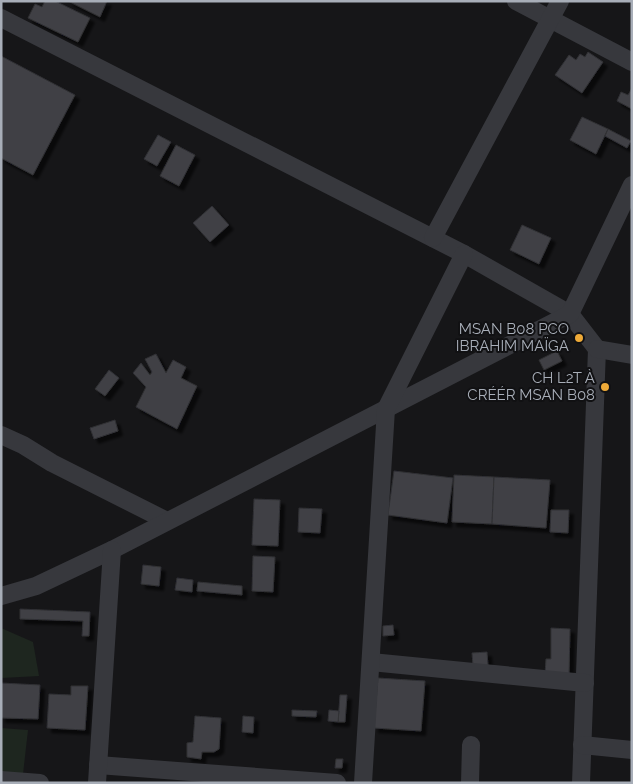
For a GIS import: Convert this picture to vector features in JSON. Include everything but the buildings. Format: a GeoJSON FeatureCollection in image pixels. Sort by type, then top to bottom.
{"type":"FeatureCollection","features":[{"type":"Feature","properties":{"kind":"street"},"geometry":{"type":"LineString","coordinates":[[516,1],[632,62]]}},
{"type":"Feature","properties":{"kind":"street"},"geometry":{"type":"LineString","coordinates":[[433,238],[560,1]]}},
{"type":"Feature","properties":{"kind":"street"},"geometry":{"type":"LineString","coordinates":[[1,18],[464,254],[570,314],[597,350],[581,783]]}},
{"type":"Feature","properties":{"kind":"street"},"geometry":{"type":"LineString","coordinates":[[1,596],[36,586],[112,550],[570,314],[632,186]]}},
{"type":"Feature","properties":{"kind":"street"},"geometry":{"type":"LineString","coordinates":[[363,783],[386,409],[464,254]]}},
{"type":"Feature","properties":{"kind":"street"},"geometry":{"type":"LineString","coordinates":[[597,350],[632,355]]}},
{"type":"Feature","properties":{"kind":"street"},"geometry":{"type":"LineString","coordinates":[[1,435],[167,521]]}},
{"type":"Feature","properties":{"kind":"street"},"geometry":{"type":"LineString","coordinates":[[112,550],[97,774],[338,783]]}},
{"type":"Feature","properties":{"kind":"street"},"geometry":{"type":"LineString","coordinates":[[371,662],[585,683]]}},
{"type":"Feature","properties":{"kind":"street"},"geometry":{"type":"LineString","coordinates":[[470,783],[471,745]]}},
{"type":"Feature","properties":{"kind":"street"},"geometry":{"type":"LineString","coordinates":[[582,745],[632,750]]}},
{"type":"Feature","properties":{"kind":"street"},"geometry":{"type":"LineString","coordinates":[[1,780],[40,783]]}},
{"type":"Feature","properties":{"kind":"shaded area"},"geometry":{"type":"Polygon","coordinates":[[[1,628],[33,642],[39,676],[1,678],[1,628]]]}},
{"type":"Feature","properties":{"kind":"shaded area"},"geometry":{"type":"Polygon","coordinates":[[[1,728],[28,730],[22,783],[1,783],[1,728]]]}},
{"type":"Feature","properties":{"kind":"place","name":"MSAN B08 PCO IBRAHIM MAÏGA"},"geometry":{"type":"Point","coordinates":[579,338]}},
{"type":"Feature","properties":{"kind":"place","name":"CH L2T À CRÉÉR MSAN B08"},"geometry":{"type":"Point","coordinates":[605,387]}}]}
